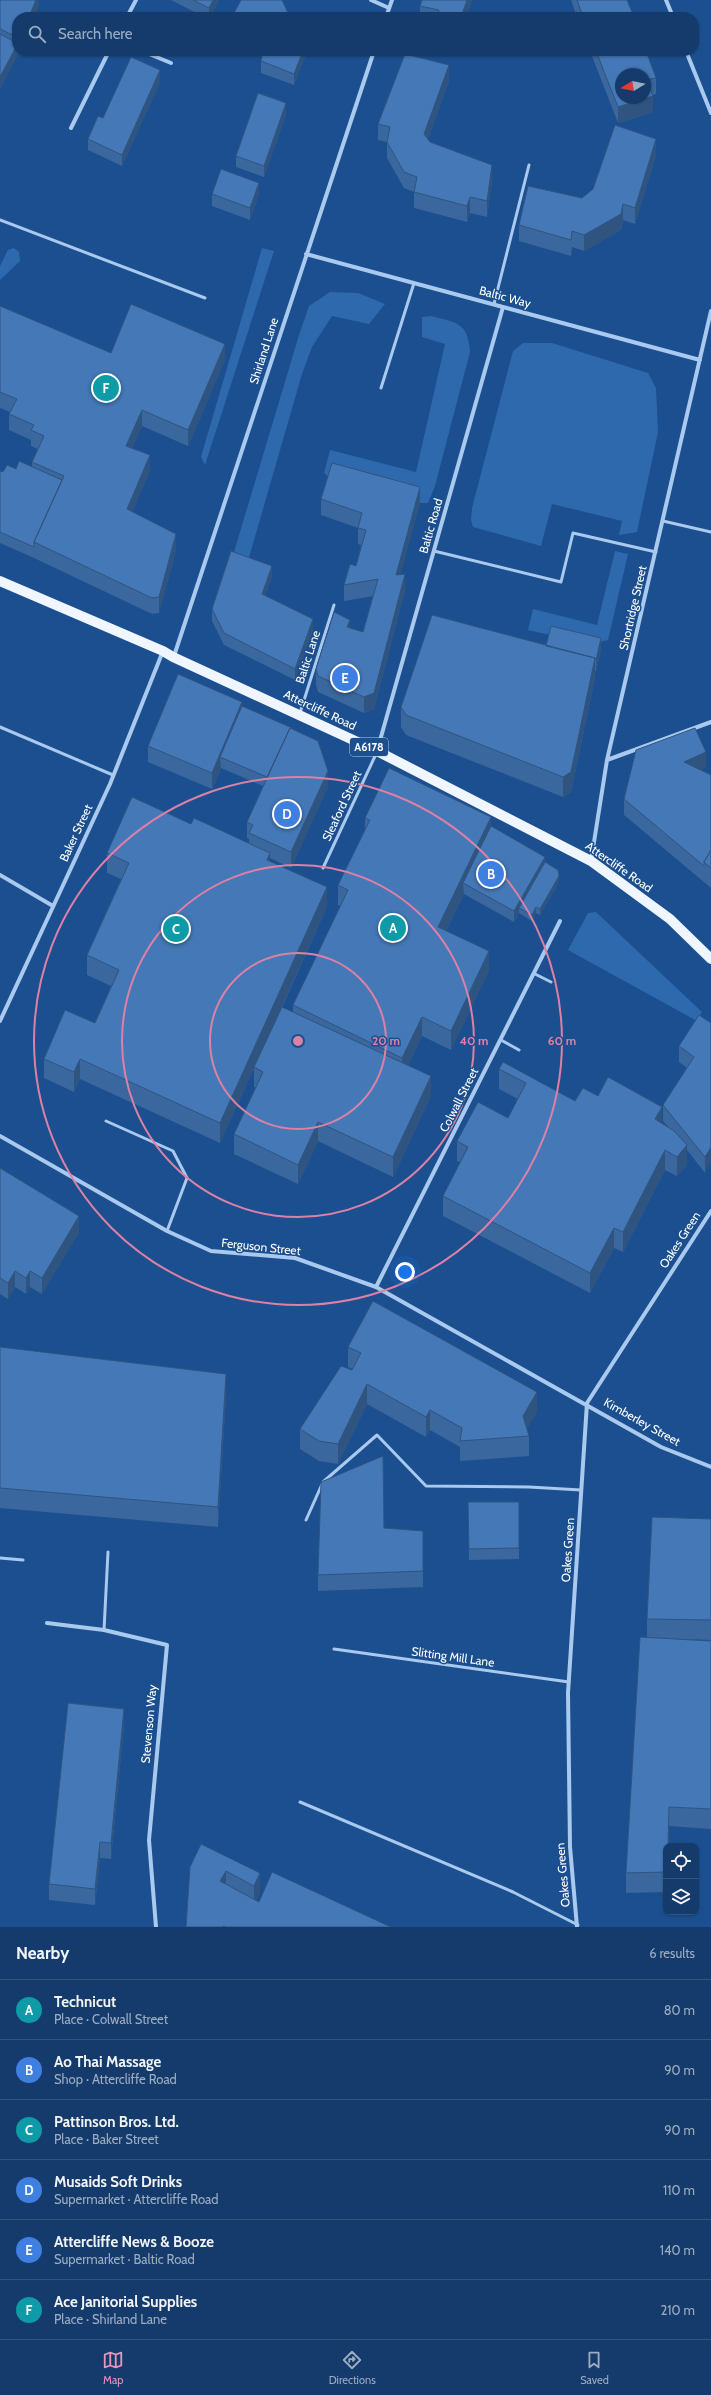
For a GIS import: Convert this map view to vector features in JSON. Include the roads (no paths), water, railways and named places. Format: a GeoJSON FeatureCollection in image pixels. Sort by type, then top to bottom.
{"type":"FeatureCollection","features":[{"type":"Feature","properties":{"kind":"main road","name":"Attercliffe Road"},"geometry":{"type":"LineString","coordinates":[[0,581],[163,651],[173,657],[378,751],[591,861],[670,920],[711,959]]}},
{"type":"Feature","properties":{"kind":"street"},"geometry":{"type":"LineString","coordinates":[[130,12],[136,0]]}},
{"type":"Feature","properties":{"kind":"street"},"geometry":{"type":"LineString","coordinates":[[371,0],[389,8]]}},
{"type":"Feature","properties":{"kind":"street"},"geometry":{"type":"LineString","coordinates":[[388,12],[392,0]]}},
{"type":"Feature","properties":{"kind":"street"},"geometry":{"type":"LineString","coordinates":[[666,0],[671,12]]}},
{"type":"Feature","properties":{"kind":"street"},"geometry":{"type":"LineString","coordinates":[[71,128],[107,56]]}},
{"type":"Feature","properties":{"kind":"street"},"geometry":{"type":"LineString","coordinates":[[156,56],[172,62]]}},
{"type":"Feature","properties":{"kind":"street","name":"Shirland Lane"},"geometry":{"type":"LineString","coordinates":[[173,657],[372,56]]}},
{"type":"Feature","properties":{"kind":"street"},"geometry":{"type":"LineString","coordinates":[[688,56],[711,113]]}},
{"type":"Feature","properties":{"kind":"street","name":"Baltic Way"},"geometry":{"type":"LineString","coordinates":[[306,254],[700,360]]}},
{"type":"Feature","properties":{"kind":"street","name":"Baltic Road"},"geometry":{"type":"LineString","coordinates":[[378,751],[503,307]]}},
{"type":"Feature","properties":{"kind":"street","name":"Shortridge Street"},"geometry":{"type":"LineString","coordinates":[[591,861],[607,760],[711,311]]}},
{"type":"Feature","properties":{"kind":"street","name":"Baker Street"},"geometry":{"type":"LineString","coordinates":[[0,1021],[113,775],[163,651]]}},
{"type":"Feature","properties":{"kind":"street"},"geometry":{"type":"LineString","coordinates":[[607,760],[711,722]]}},
{"type":"Feature","properties":{"kind":"street"},"geometry":{"type":"LineString","coordinates":[[0,875],[53,906]]}},
{"type":"Feature","properties":{"kind":"street","name":"Colwall Street"},"geometry":{"type":"LineString","coordinates":[[376,1287],[535,974],[560,921]]}},
{"type":"Feature","properties":{"kind":"street","name":"Ferguson Street"},"geometry":{"type":"LineString","coordinates":[[0,1136],[167,1231],[212,1251],[295,1258],[376,1287],[587,1403]]}},
{"type":"Feature","properties":{"kind":"street","name":"Oakes Green"},"geometry":{"type":"LineString","coordinates":[[578,1926],[570,1847],[569,1682],[587,1403],[711,1211]]}},
{"type":"Feature","properties":{"kind":"street","name":"Kimberley Street"},"geometry":{"type":"LineString","coordinates":[[587,1403],[661,1447],[711,1467]]}},
{"type":"Feature","properties":{"kind":"street","name":"Stevenson Way"},"geometry":{"type":"LineString","coordinates":[[47,1623],[104,1630],[166,1645],[149,1840],[156,1927]]}},
{"type":"Feature","properties":{"kind":"street"},"geometry":{"type":"LineString","coordinates":[[578,1926],[583,1927]]}},
{"type":"Feature","properties":{"kind":"lane"},"geometry":{"type":"LineString","coordinates":[[494,304],[529,165]]}},
{"type":"Feature","properties":{"kind":"lane"},"geometry":{"type":"LineString","coordinates":[[0,220],[205,298]]}},
{"type":"Feature","properties":{"kind":"lane"},"geometry":{"type":"LineString","coordinates":[[381,388],[414,283]]}},
{"type":"Feature","properties":{"kind":"lane"},"geometry":{"type":"LineString","coordinates":[[663,521],[711,532]]}},
{"type":"Feature","properties":{"kind":"lane"},"geometry":{"type":"LineString","coordinates":[[434,551],[561,582],[573,533],[656,552]]}},
{"type":"Feature","properties":{"kind":"lane","name":"Baltic Lane"},"geometry":{"type":"LineString","coordinates":[[300,715],[334,605]]}},
{"type":"Feature","properties":{"kind":"lane"},"geometry":{"type":"LineString","coordinates":[[0,727],[113,775]]}},
{"type":"Feature","properties":{"kind":"lane","name":"Sleaford Street"},"geometry":{"type":"LineString","coordinates":[[323,868],[378,751]]}},
{"type":"Feature","properties":{"kind":"lane"},"geometry":{"type":"LineString","coordinates":[[535,974],[551,982]]}},
{"type":"Feature","properties":{"kind":"lane"},"geometry":{"type":"LineString","coordinates":[[501,1040],[519,1050]]}},
{"type":"Feature","properties":{"kind":"lane"},"geometry":{"type":"LineString","coordinates":[[106,1121],[173,1151],[186,1178],[167,1231]]}},
{"type":"Feature","properties":{"kind":"lane"},"geometry":{"type":"LineString","coordinates":[[306,1520],[323,1482],[377,1435],[426,1486],[529,1487],[581,1490]]}},
{"type":"Feature","properties":{"kind":"lane"},"geometry":{"type":"LineString","coordinates":[[104,1630],[108,1552]]}},
{"type":"Feature","properties":{"kind":"lane"},"geometry":{"type":"LineString","coordinates":[[0,1558],[23,1560]]}},
{"type":"Feature","properties":{"kind":"lane","name":"Slitting Mill Lane"},"geometry":{"type":"LineString","coordinates":[[334,1649],[569,1682]]}},
{"type":"Feature","properties":{"kind":"lane"},"geometry":{"type":"LineString","coordinates":[[300,1802],[513,1892],[578,1926]]}},
{"type":"Feature","properties":{"kind":"place","name":"Ace Janitorial Supplies"},"geometry":{"type":"Point","coordinates":[106,388]}},
{"type":"Feature","properties":{"kind":"place","name":"Attercliffe News & Booze"},"geometry":{"type":"Point","coordinates":[345,678]}},
{"type":"Feature","properties":{"kind":"place","name":"Musaids Soft Drinks"},"geometry":{"type":"Point","coordinates":[287,814]}},
{"type":"Feature","properties":{"kind":"place","name":"Ao Thai Massage"},"geometry":{"type":"Point","coordinates":[491,874]}},
{"type":"Feature","properties":{"kind":"place","name":"Technicut"},"geometry":{"type":"Point","coordinates":[393,928]}},
{"type":"Feature","properties":{"kind":"place","name":"Pattinson Bros. Ltd."},"geometry":{"type":"Point","coordinates":[176,929]}}]}
